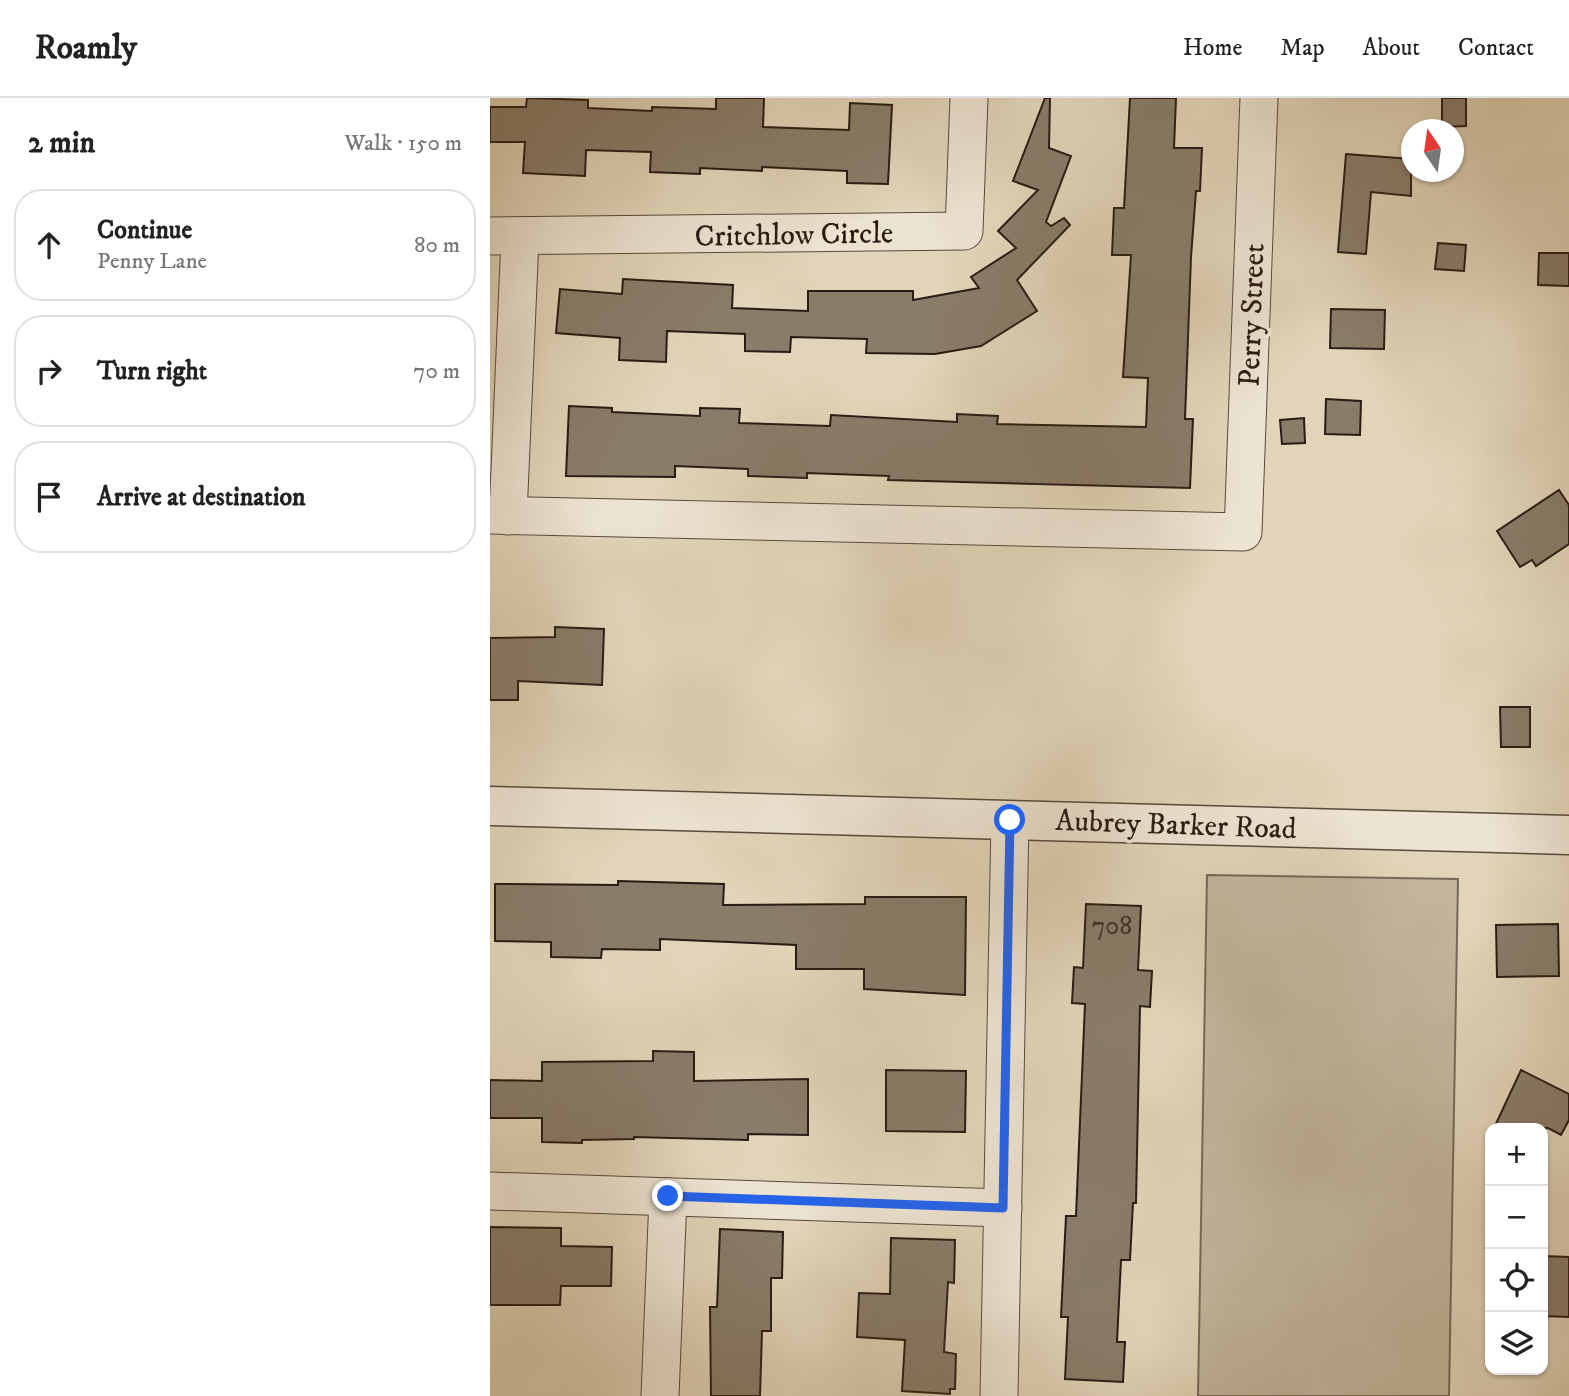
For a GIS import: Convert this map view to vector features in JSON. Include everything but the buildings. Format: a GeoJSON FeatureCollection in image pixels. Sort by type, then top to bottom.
{"type":"FeatureCollection","features":[{"type":"Feature","properties":{"kind":"street","name":"Critchlow Circle"},"geometry":{"type":"LineString","coordinates":[[505,237],[964,231],[969,98]]}},
{"type":"Feature","properties":{"kind":"street","name":"Perry Street"},"geometry":{"type":"LineString","coordinates":[[499,516],[1243,532],[1259,98]]}},
{"type":"Feature","properties":{"kind":"street"},"geometry":{"type":"LineString","coordinates":[[499,516],[505,237]]}},
{"type":"Feature","properties":{"kind":"street","name":"Aubrey Barker Road"},"geometry":{"type":"LineString","coordinates":[[490,806],[1569,835]]}},
{"type":"Feature","properties":{"kind":"street"},"geometry":{"type":"LineString","coordinates":[[999,1396],[1010,820]]}},
{"type":"Feature","properties":{"kind":"street"},"geometry":{"type":"LineString","coordinates":[[490,1191],[1003,1208]]}},
{"type":"Feature","properties":{"kind":"street"},"geometry":{"type":"LineString","coordinates":[[660,1396],[668,1196]]}},
{"type":"Feature","properties":{"kind":"shaded area"},"geometry":{"type":"Polygon","coordinates":[[[1207,875],[1458,879],[1449,1396],[1198,1396],[1207,875]]]}},
{"type":"Feature","properties":{"kind":"route"},"geometry":{"type":"LineString","coordinates":[[668,1196],[1003,1208],[1010,820]]}}]}
